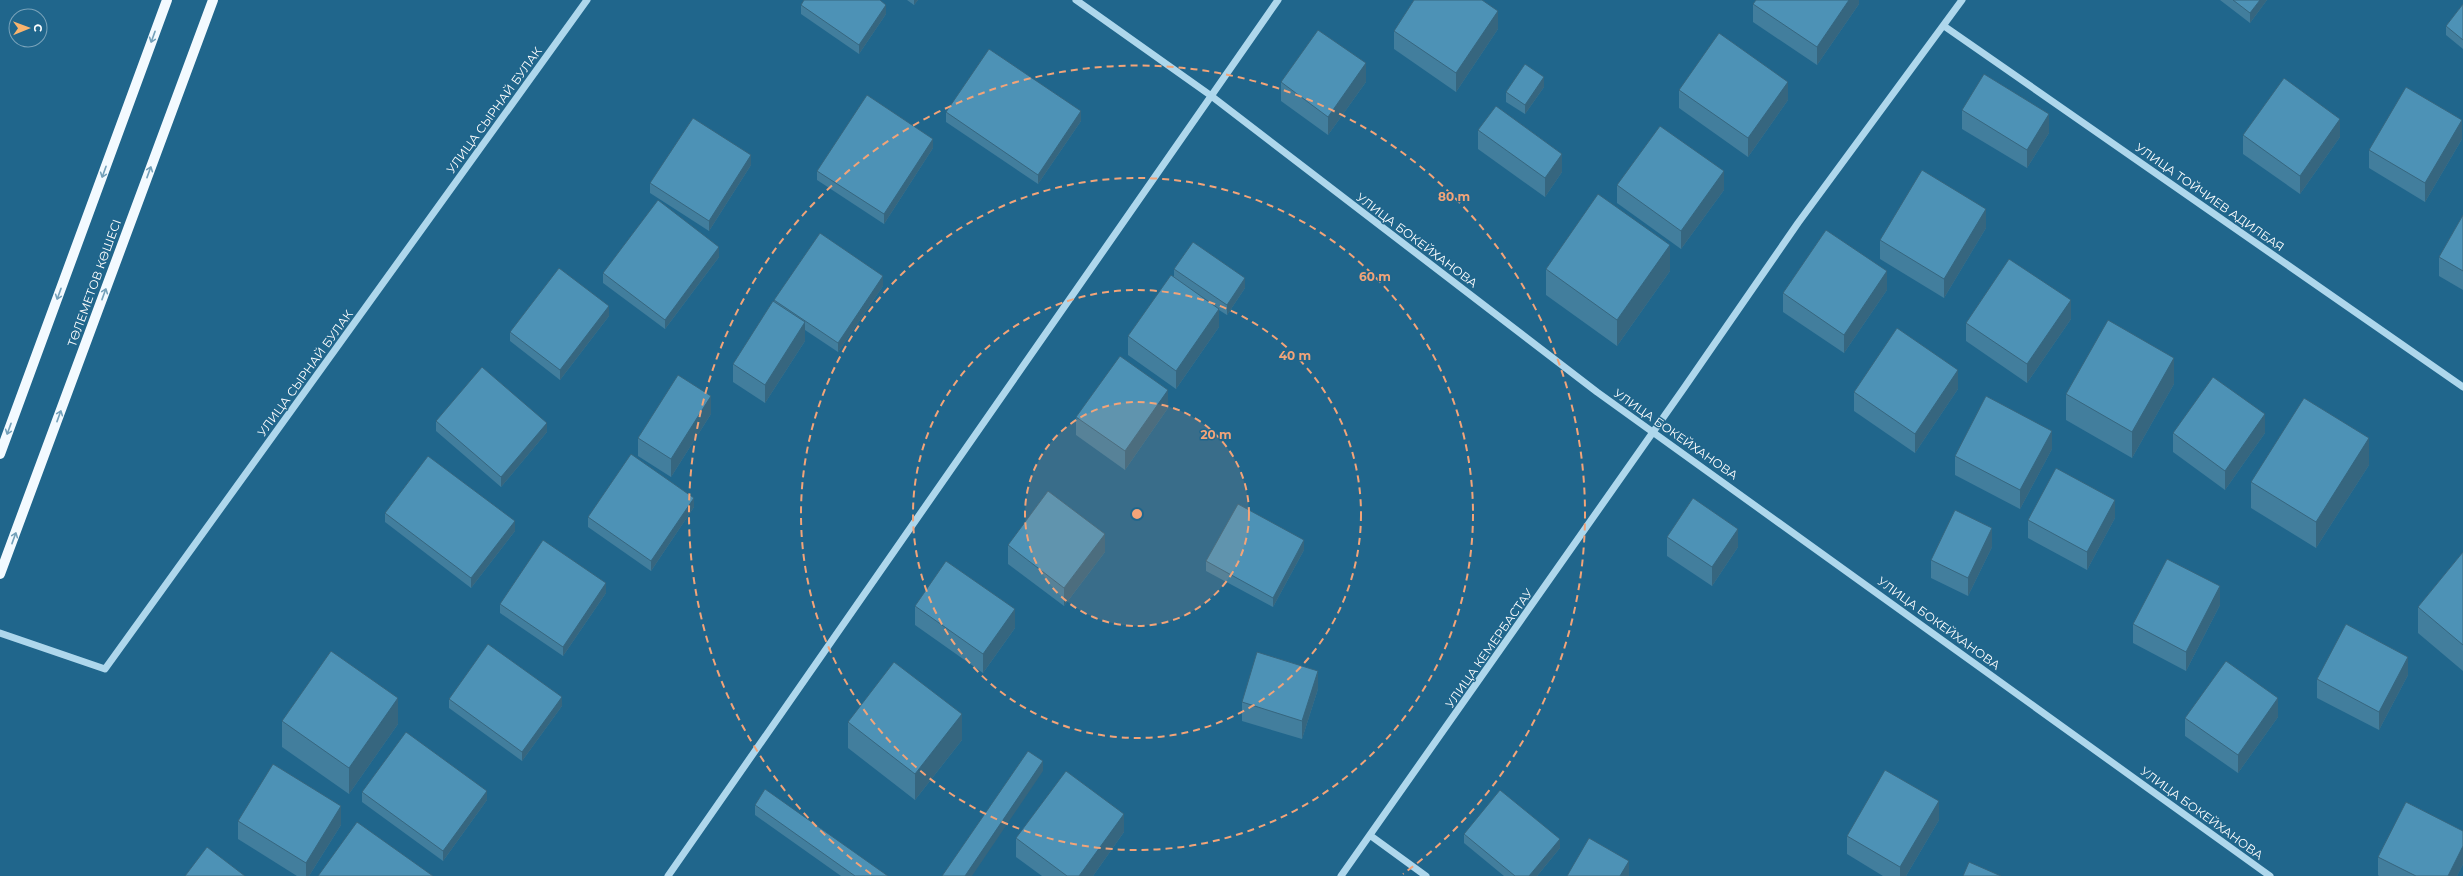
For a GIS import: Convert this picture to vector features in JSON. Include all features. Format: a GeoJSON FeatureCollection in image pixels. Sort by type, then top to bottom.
{"type":"FeatureCollection","features":[{"type":"Feature","properties":{"kind":"main road"},"geometry":{"type":"LineString","coordinates":[[0,454],[167,0]]}},
{"type":"Feature","properties":{"kind":"main road","name":"ТӨЛЕМЕТОВ КӨШЕСІ"},"geometry":{"type":"LineString","coordinates":[[0,574],[213,0]]}},
{"type":"Feature","properties":{"kind":"street","name":"УЛИЦА СЫРНАЙ БУЛАК"},"geometry":{"type":"LineString","coordinates":[[0,633],[105,669],[586,0]]}},
{"type":"Feature","properties":{"kind":"street","name":"УЛИЦА БОКЕЙХАНОВА"},"geometry":{"type":"LineString","coordinates":[[1076,0],[1210,95],[1597,392],[1654,431],[2270,876]]}},
{"type":"Feature","properties":{"kind":"street"},"geometry":{"type":"LineString","coordinates":[[668,876],[1210,95],[1278,0]]}},
{"type":"Feature","properties":{"kind":"street","name":"УЛИЦА КЕМЕРБАСТАУ"},"geometry":{"type":"LineString","coordinates":[[1341,876],[1371,836],[1798,223],[1962,0]]}},
{"type":"Feature","properties":{"kind":"street","name":"УЛИЦА ТОЙЧИЕВ АДИЛБАЯ"},"geometry":{"type":"LineString","coordinates":[[1944,26],[2463,387]]}},
{"type":"Feature","properties":{"kind":"street"},"geometry":{"type":"LineString","coordinates":[[1371,836],[1426,876]]}},
{"type":"Feature","properties":{"kind":"building"},"geometry":{"type":"Polygon","coordinates":[[[804,0],[880,0],[886,5],[859,45],[801,5],[804,0]]]}},
{"type":"Feature","properties":{"kind":"building"},"geometry":{"type":"Polygon","coordinates":[[[1414,0],[1482,0],[1498,11],[1456,73],[1394,31],[1414,0]]]}},
{"type":"Feature","properties":{"kind":"building"},"geometry":{"type":"Polygon","coordinates":[[[1756,0],[1849,0],[1817,47],[1753,4],[1756,0]]]}},
{"type":"Feature","properties":{"kind":"building"},"geometry":{"type":"Polygon","coordinates":[[[2233,0],[2260,0],[2250,13],[2233,0]]]}},
{"type":"Feature","properties":{"kind":"building"},"geometry":{"type":"Polygon","coordinates":[[[2463,4],[2463,40],[2446,26],[2463,4]]]}},
{"type":"Feature","properties":{"kind":"building"},"geometry":{"type":"Polygon","coordinates":[[[1318,30],[1366,63],[1328,117],[1281,82],[1318,30]]]}},
{"type":"Feature","properties":{"kind":"building"},"geometry":{"type":"Polygon","coordinates":[[[1719,33],[1788,82],[1748,138],[1679,90],[1719,33]]]}},
{"type":"Feature","properties":{"kind":"building"},"geometry":{"type":"Polygon","coordinates":[[[989,49],[1081,111],[1038,175],[946,112],[989,49]]]}},
{"type":"Feature","properties":{"kind":"building"},"geometry":{"type":"Polygon","coordinates":[[[1525,64],[1544,77],[1525,105],[1506,92],[1525,64]]]}},
{"type":"Feature","properties":{"kind":"building"},"geometry":{"type":"Polygon","coordinates":[[[1984,74],[2049,114],[2027,150],[1962,110],[1984,74]]]}},
{"type":"Feature","properties":{"kind":"building"},"geometry":{"type":"Polygon","coordinates":[[[2284,78],[2340,119],[2300,176],[2243,135],[2284,78]]]}},
{"type":"Feature","properties":{"kind":"building"},"geometry":{"type":"Polygon","coordinates":[[[2406,87],[2462,120],[2425,183],[2369,150],[2406,87]]]}},
{"type":"Feature","properties":{"kind":"building"},"geometry":{"type":"Polygon","coordinates":[[[867,95],[933,139],[884,214],[817,171],[867,95]]]}},
{"type":"Feature","properties":{"kind":"building"},"geometry":{"type":"Polygon","coordinates":[[[1496,106],[1562,154],[1545,178],[1478,130],[1496,106]]]}},
{"type":"Feature","properties":{"kind":"building"},"geometry":{"type":"Polygon","coordinates":[[[693,118],[751,155],[709,221],[650,183],[693,118]]]}},
{"type":"Feature","properties":{"kind":"building"},"geometry":{"type":"Polygon","coordinates":[[[1660,126],[1724,171],[1681,231],[1617,185],[1660,126]]]}},
{"type":"Feature","properties":{"kind":"building"},"geometry":{"type":"Polygon","coordinates":[[[1922,170],[1986,209],[1944,279],[1880,240],[1922,170]]]}},
{"type":"Feature","properties":{"kind":"building"},"geometry":{"type":"Polygon","coordinates":[[[1598,194],[1670,245],[1617,320],[1546,269],[1598,194]]]}},
{"type":"Feature","properties":{"kind":"building"},"geometry":{"type":"Polygon","coordinates":[[[658,200],[719,247],[665,320],[603,273],[658,200]]]}},
{"type":"Feature","properties":{"kind":"building"},"geometry":{"type":"Polygon","coordinates":[[[2463,215],[2463,271],[2439,257],[2463,215]]]}},
{"type":"Feature","properties":{"kind":"building"},"geometry":{"type":"Polygon","coordinates":[[[1826,230],[1887,271],[1844,335],[1783,293],[1826,230]]]}},
{"type":"Feature","properties":{"kind":"building"},"geometry":{"type":"Polygon","coordinates":[[[820,233],[883,276],[838,343],[774,300],[820,233]]]}},
{"type":"Feature","properties":{"kind":"building"},"geometry":{"type":"Polygon","coordinates":[[[1193,242],[1245,278],[1227,305],[1174,269],[1193,242]]]}},
{"type":"Feature","properties":{"kind":"building"},"geometry":{"type":"Polygon","coordinates":[[[2009,259],[2071,300],[2027,364],[1966,323],[2009,259]]]}},
{"type":"Feature","properties":{"kind":"building"},"geometry":{"type":"Polygon","coordinates":[[[559,268],[609,306],[560,370],[510,332],[559,268]]]}},
{"type":"Feature","properties":{"kind":"building"},"geometry":{"type":"Polygon","coordinates":[[[1171,275],[1219,309],[1176,371],[1128,336],[1171,275]]]}},
{"type":"Feature","properties":{"kind":"building"},"geometry":{"type":"Polygon","coordinates":[[[773,301],[805,322],[765,385],[733,364],[773,301]]]}},
{"type":"Feature","properties":{"kind":"building"},"geometry":{"type":"Polygon","coordinates":[[[2108,320],[2174,358],[2132,432],[2066,394],[2108,320]]]}},
{"type":"Feature","properties":{"kind":"building"},"geometry":{"type":"Polygon","coordinates":[[[1897,328],[1958,370],[1915,434],[1854,392],[1897,328]]]}},
{"type":"Feature","properties":{"kind":"building"},"geometry":{"type":"Polygon","coordinates":[[[1120,356],[1168,390],[1125,451],[1076,417],[1120,356]]]}},
{"type":"Feature","properties":{"kind":"building"},"geometry":{"type":"Polygon","coordinates":[[[482,367],[547,423],[501,477],[436,421],[482,367]]]}},
{"type":"Feature","properties":{"kind":"building"},"geometry":{"type":"Polygon","coordinates":[[[678,375],[711,396],[671,459],[638,438],[678,375]]]}},
{"type":"Feature","properties":{"kind":"building"},"geometry":{"type":"Polygon","coordinates":[[[2213,377],[2265,414],[2225,471],[2173,433],[2213,377]]]}},
{"type":"Feature","properties":{"kind":"building"},"geometry":{"type":"Polygon","coordinates":[[[1986,396],[2052,431],[2020,490],[1955,456],[1986,396]]]}},
{"type":"Feature","properties":{"kind":"building"},"geometry":{"type":"Polygon","coordinates":[[[2304,398],[2369,438],[2316,522],[2251,482],[2304,398]]]}},
{"type":"Feature","properties":{"kind":"building"},"geometry":{"type":"Polygon","coordinates":[[[631,454],[694,498],[651,561],[588,517],[631,454]]]}},
{"type":"Feature","properties":{"kind":"building"},"geometry":{"type":"Polygon","coordinates":[[[428,456],[515,521],[471,578],[385,513],[428,456]]]}},
{"type":"Feature","properties":{"kind":"building"},"geometry":{"type":"Polygon","coordinates":[[[2056,468],[2115,500],[2087,552],[2028,520],[2056,468]]]}},
{"type":"Feature","properties":{"kind":"building"},"geometry":{"type":"Polygon","coordinates":[[[1048,491],[1105,534],[1064,588],[1008,545],[1048,491]]]}},
{"type":"Feature","properties":{"kind":"building"},"geometry":{"type":"Polygon","coordinates":[[[1693,498],[1738,529],[1712,567],[1667,537],[1693,498]]]}},
{"type":"Feature","properties":{"kind":"building"},"geometry":{"type":"Polygon","coordinates":[[[1238,504],[1304,540],[1273,598],[1206,561],[1238,504]]]}},
{"type":"Feature","properties":{"kind":"building"},"geometry":{"type":"Polygon","coordinates":[[[1955,510],[1992,528],[1968,578],[1931,560],[1955,510]]]}},
{"type":"Feature","properties":{"kind":"building"},"geometry":{"type":"Polygon","coordinates":[[[543,540],[606,583],[563,647],[500,604],[543,540]]]}},
{"type":"Feature","properties":{"kind":"building"},"geometry":{"type":"Polygon","coordinates":[[[2463,552],[2463,645],[2418,607],[2463,552]]]}},
{"type":"Feature","properties":{"kind":"building"},"geometry":{"type":"Polygon","coordinates":[[[2167,559],[2220,586],[2186,652],[2133,624],[2167,559]]]}},
{"type":"Feature","properties":{"kind":"building"},"geometry":{"type":"Polygon","coordinates":[[[946,561],[1015,609],[983,654],[915,606],[946,561]]]}},
{"type":"Feature","properties":{"kind":"building"},"geometry":{"type":"Polygon","coordinates":[[[2346,624],[2408,657],[2379,712],[2317,679],[2346,624]]]}},
{"type":"Feature","properties":{"kind":"building"},"geometry":{"type":"Polygon","coordinates":[[[488,644],[562,697],[522,752],[449,699],[488,644]]]}},
{"type":"Feature","properties":{"kind":"building"},"geometry":{"type":"Polygon","coordinates":[[[331,651],[398,698],[349,768],[282,721],[331,651]]]}},
{"type":"Feature","properties":{"kind":"building"},"geometry":{"type":"Polygon","coordinates":[[[1257,652],[1318,671],[1302,721],[1242,702],[1257,652]]]}},
{"type":"Feature","properties":{"kind":"building"},"geometry":{"type":"Polygon","coordinates":[[[2226,661],[2278,698],[2238,755],[2185,718],[2226,661]]]}},
{"type":"Feature","properties":{"kind":"building"},"geometry":{"type":"Polygon","coordinates":[[[894,662],[962,714],[915,774],[848,722],[894,662]]]}},
{"type":"Feature","properties":{"kind":"building"},"geometry":{"type":"Polygon","coordinates":[[[406,732],[487,791],[443,851],[362,792],[406,732]]]}},
{"type":"Feature","properties":{"kind":"building"},"geometry":{"type":"Polygon","coordinates":[[[1028,751],[1043,761],[965,876],[942,876],[1028,751]]]}},
{"type":"Feature","properties":{"kind":"building"},"geometry":{"type":"Polygon","coordinates":[[[273,764],[341,806],[306,863],[238,821],[273,764]]]}},
{"type":"Feature","properties":{"kind":"building"},"geometry":{"type":"Polygon","coordinates":[[[1885,770],[1939,801],[1900,867],[1847,836],[1885,770]]]}},
{"type":"Feature","properties":{"kind":"building"},"geometry":{"type":"Polygon","coordinates":[[[1066,771],[1124,814],[1079,876],[1067,876],[1016,838],[1066,771]]]}},
{"type":"Feature","properties":{"kind":"building"},"geometry":{"type":"Polygon","coordinates":[[[765,789],[888,876],[855,876],[755,805],[765,789]]]}},
{"type":"Feature","properties":{"kind":"building"},"geometry":{"type":"Polygon","coordinates":[[[1500,790],[1560,839],[1529,876],[1515,876],[1464,834],[1500,790]]]}},
{"type":"Feature","properties":{"kind":"building"},"geometry":{"type":"Polygon","coordinates":[[[2406,802],[2463,831],[2463,846],[2448,876],[2416,876],[2378,857],[2406,802]]]}},
{"type":"Feature","properties":{"kind":"building"},"geometry":{"type":"Polygon","coordinates":[[[357,822],[433,876],[318,876],[357,822]]]}},
{"type":"Feature","properties":{"kind":"building"},"geometry":{"type":"Polygon","coordinates":[[[1589,838],[1629,861],[1620,876],[1567,876],[1589,838]]]}},
{"type":"Feature","properties":{"kind":"building"},"geometry":{"type":"Polygon","coordinates":[[[207,847],[245,876],[185,876],[207,847]]]}},
{"type":"Feature","properties":{"kind":"building"},"geometry":{"type":"Polygon","coordinates":[[[1969,862],[2001,876],[1963,876],[1969,862]]]}}]}
